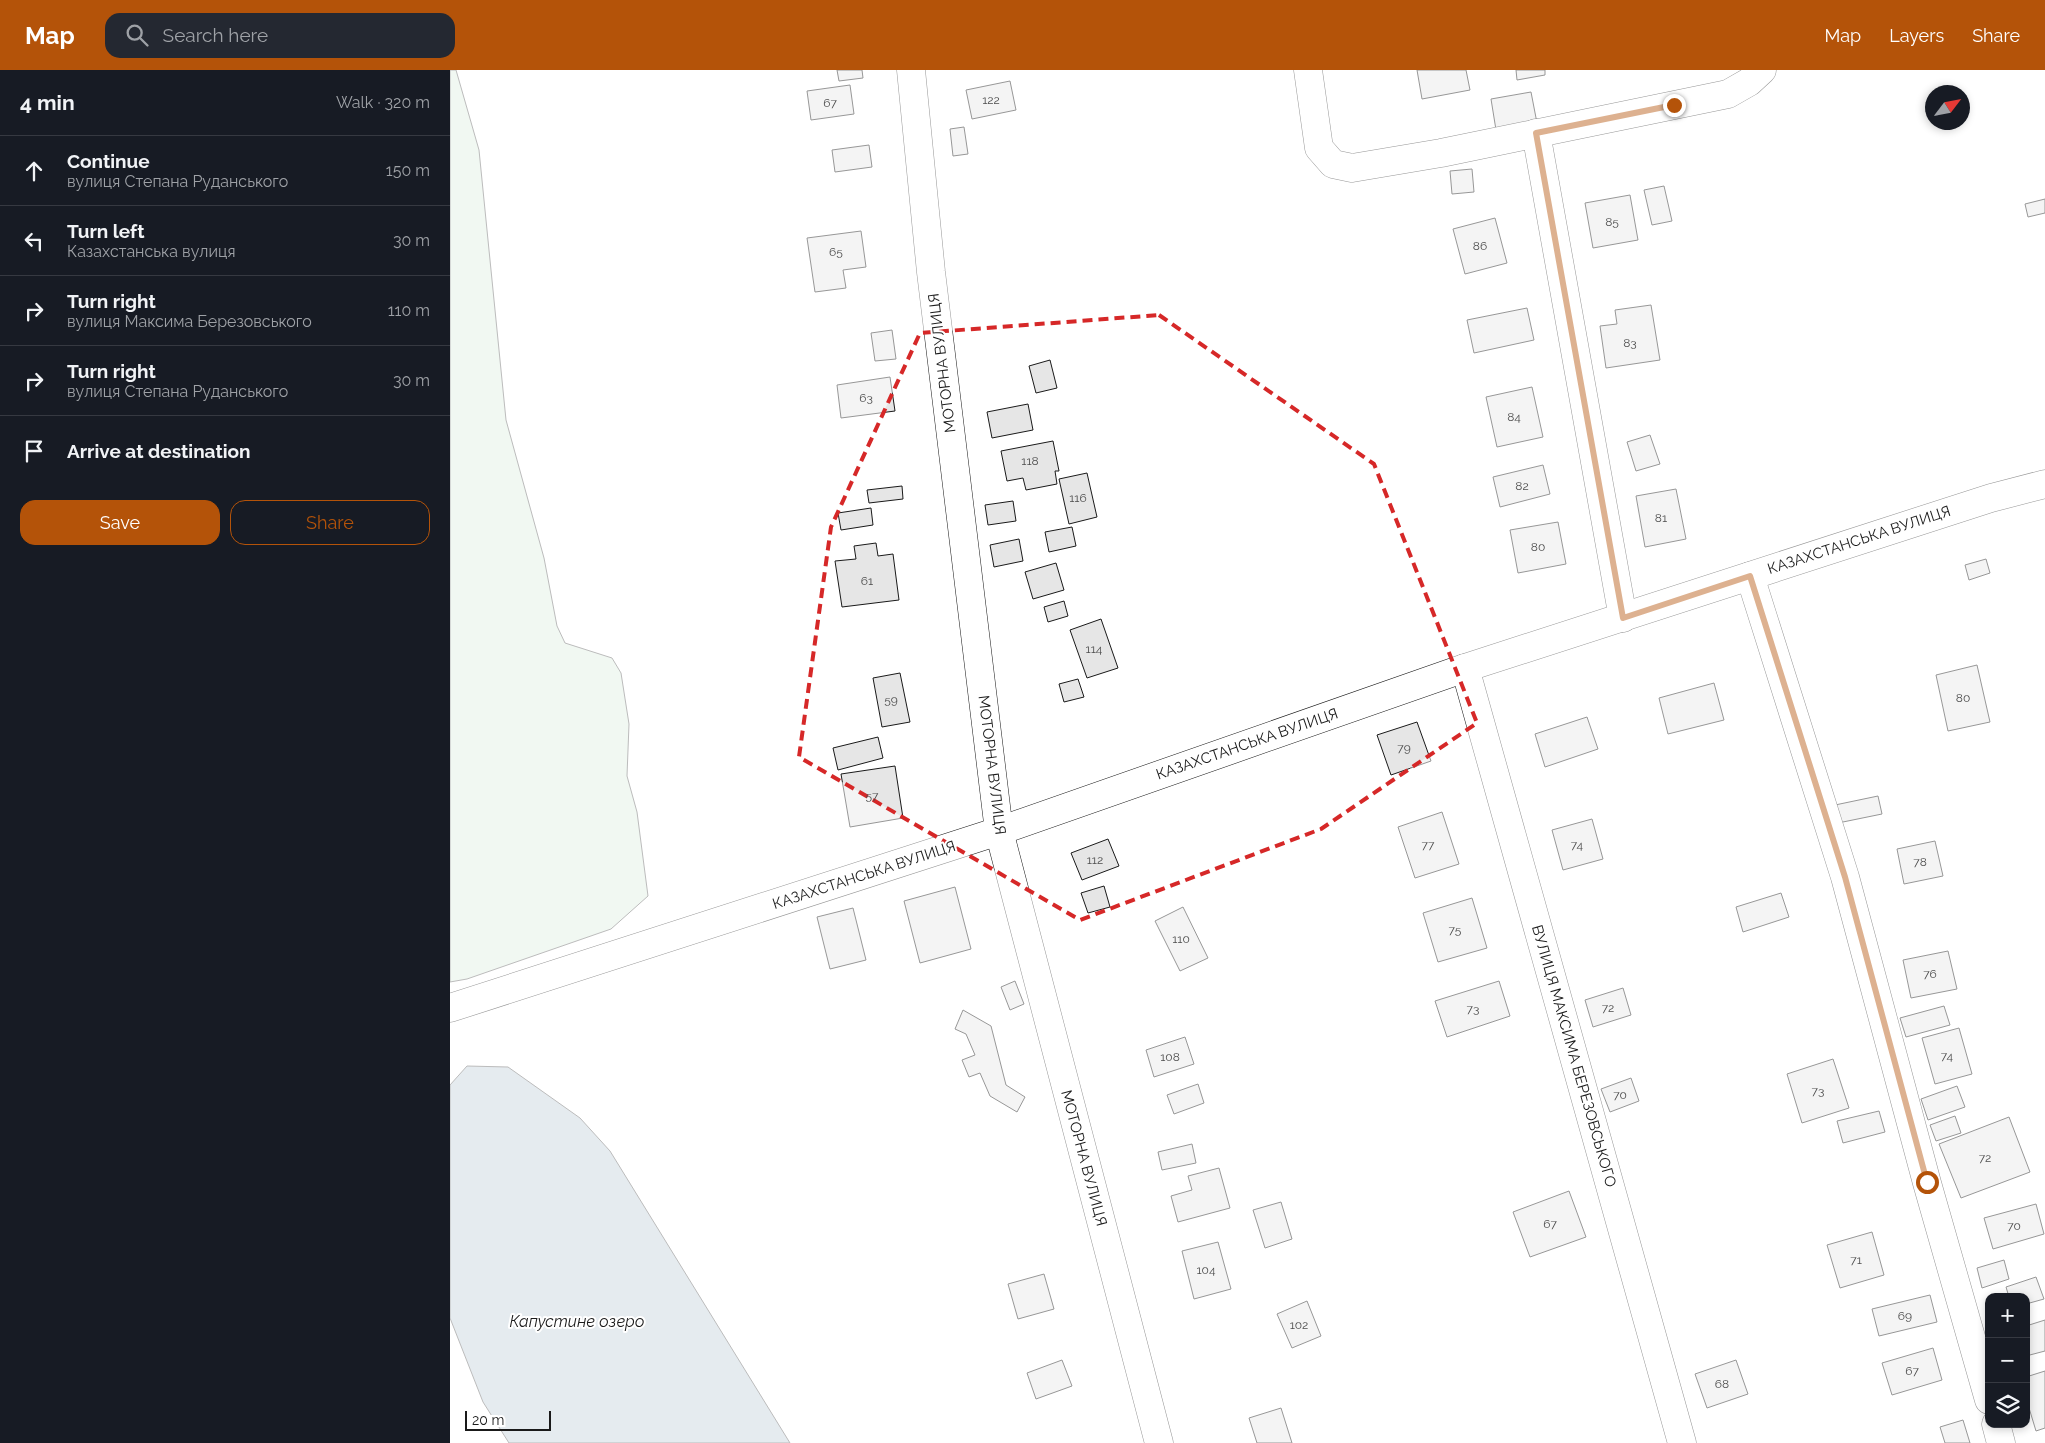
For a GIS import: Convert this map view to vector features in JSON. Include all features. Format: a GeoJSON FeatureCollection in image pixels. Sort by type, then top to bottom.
{"type":"FeatureCollection","features":[{"type":"Feature","properties":{"kind":"street","name":"МОТОРНА ВУЛИЦЯ"},"geometry":{"type":"LineString","coordinates":[[911,70],[931,272],[999,831],[1159,1443]]}},
{"type":"Feature","properties":{"kind":"street"},"geometry":{"type":"LineString","coordinates":[[1308,70],[1319,148],[1333,164],[1352,168],[1728,94],[1749,82],[1762,70]]}},
{"type":"Feature","properties":{"kind":"street"},"geometry":{"type":"LineString","coordinates":[[1536,133],[1623,618]]}},
{"type":"Feature","properties":{"kind":"street","name":"КАЗАХСТАНСЬКА ВУЛИЦЯ"},"geometry":{"type":"LineString","coordinates":[[450,1008],[999,831],[1465,668],[1991,498],[2045,484]]}},
{"type":"Feature","properties":{"kind":"street"},"geometry":{"type":"LineString","coordinates":[[1750,576],[1845,877],[1927,1182],[1985,1386]]}},
{"type":"Feature","properties":{"kind":"street","name":"ВУЛИЦЯ МАКСИМА БЕРЕЗОВСЬКОГО"},"geometry":{"type":"LineString","coordinates":[[1465,668],[1682,1443]]}},
{"type":"Feature","properties":{"kind":"street"},"geometry":{"type":"LineString","coordinates":[[1997,1428],[2001,1443]]}},
{"type":"Feature","properties":{"kind":"highlighted area"},"geometry":{"type":"Polygon","coordinates":[[[1159,315],[1374,464],[1477,723],[1321,829],[1080,920],[799,757],[831,527],[920,333],[1159,315]]]}},
{"type":"Feature","properties":{"kind":"green space"},"geometry":{"type":"Polygon","coordinates":[[[450,70],[456,70],[479,150],[506,420],[544,558],[557,626],[565,643],[612,658],[621,673],[629,724],[627,776],[637,812],[648,896],[611,929],[467,979],[450,982],[450,70]]]}},
{"type":"Feature","properties":{"kind":"water","name":"Капустине озеро"},"geometry":{"type":"Polygon","coordinates":[[[467,1066],[508,1067],[580,1118],[610,1151],[790,1443],[509,1443],[483,1402],[450,1318],[450,1085],[467,1066]]]}},
{"type":"Feature","properties":{"kind":"building"},"geometry":{"type":"Polygon","coordinates":[[[837,70],[862,70],[863,78],[839,81],[837,70]]]}},
{"type":"Feature","properties":{"kind":"building"},"geometry":{"type":"Polygon","coordinates":[[[1417,70],[1466,70],[1470,90],[1422,99],[1417,70]]]}},
{"type":"Feature","properties":{"kind":"building"},"geometry":{"type":"Polygon","coordinates":[[[1516,70],[1545,70],[1545,75],[1517,80],[1516,70]]]}},
{"type":"Feature","properties":{"kind":"building"},"geometry":{"type":"Polygon","coordinates":[[[1010,81],[1016,110],[972,119],[966,90],[1010,81]]]}},
{"type":"Feature","properties":{"kind":"building"},"geometry":{"type":"Polygon","coordinates":[[[850,85],[854,114],[811,120],[807,91],[850,85]]]}},
{"type":"Feature","properties":{"kind":"building"},"geometry":{"type":"Polygon","coordinates":[[[1531,92],[1537,123],[1496,130],[1491,99],[1531,92]]]}},
{"type":"Feature","properties":{"kind":"building"},"geometry":{"type":"Polygon","coordinates":[[[964,127],[968,154],[953,156],[950,129],[964,127]]]}},
{"type":"Feature","properties":{"kind":"building"},"geometry":{"type":"Polygon","coordinates":[[[869,145],[872,167],[835,172],[832,150],[869,145]]]}},
{"type":"Feature","properties":{"kind":"building"},"geometry":{"type":"Polygon","coordinates":[[[1472,169],[1474,192],[1452,194],[1450,171],[1472,169]]]}},
{"type":"Feature","properties":{"kind":"building"},"geometry":{"type":"Polygon","coordinates":[[[1664,186],[1672,221],[1652,225],[1644,190],[1664,186]]]}},
{"type":"Feature","properties":{"kind":"building"},"geometry":{"type":"Polygon","coordinates":[[[1630,195],[1638,240],[1593,248],[1585,203],[1630,195]]]}},
{"type":"Feature","properties":{"kind":"building"},"geometry":{"type":"Polygon","coordinates":[[[2045,199],[2045,213],[2028,217],[2025,204],[2045,199]]]}},
{"type":"Feature","properties":{"kind":"building"},"geometry":{"type":"Polygon","coordinates":[[[1495,218],[1507,263],[1465,274],[1453,229],[1495,218]]]}},
{"type":"Feature","properties":{"kind":"building"},"geometry":{"type":"Polygon","coordinates":[[[861,231],[866,267],[843,270],[846,288],[815,292],[807,238],[861,231]]]}},
{"type":"Feature","properties":{"kind":"building"},"geometry":{"type":"Polygon","coordinates":[[[1651,305],[1660,360],[1606,368],[1600,326],[1617,324],[1615,310],[1651,305]]]}},
{"type":"Feature","properties":{"kind":"building"},"geometry":{"type":"Polygon","coordinates":[[[1527,308],[1534,340],[1474,353],[1467,320],[1527,308]]]}},
{"type":"Feature","properties":{"kind":"building"},"geometry":{"type":"Polygon","coordinates":[[[892,330],[896,359],[875,361],[871,333],[892,330]]]}},
{"type":"Feature","properties":{"kind":"building"},"geometry":{"type":"Polygon","coordinates":[[[1050,360],[1057,388],[1036,393],[1029,366],[1050,360]]]}},
{"type":"Feature","properties":{"kind":"building"},"geometry":{"type":"Polygon","coordinates":[[[890,377],[895,411],[841,418],[837,385],[890,377]]]}},
{"type":"Feature","properties":{"kind":"building"},"geometry":{"type":"Polygon","coordinates":[[[1532,387],[1543,437],[1497,447],[1486,397],[1532,387]]]}},
{"type":"Feature","properties":{"kind":"building"},"geometry":{"type":"Polygon","coordinates":[[[1028,404],[1033,430],[992,438],[987,412],[1028,404]]]}},
{"type":"Feature","properties":{"kind":"building"},"geometry":{"type":"Polygon","coordinates":[[[1650,435],[1660,464],[1636,471],[1627,442],[1650,435]]]}},
{"type":"Feature","properties":{"kind":"building"},"geometry":{"type":"Polygon","coordinates":[[[1053,441],[1059,471],[1055,471],[1057,484],[1026,490],[1023,478],[1007,481],[1001,451],[1053,441]]]}},
{"type":"Feature","properties":{"kind":"building"},"geometry":{"type":"Polygon","coordinates":[[[1543,465],[1550,494],[1500,507],[1493,477],[1543,465]]]}},
{"type":"Feature","properties":{"kind":"building"},"geometry":{"type":"Polygon","coordinates":[[[1087,473],[1097,517],[1069,524],[1059,479],[1087,473]]]}},
{"type":"Feature","properties":{"kind":"building"},"geometry":{"type":"Polygon","coordinates":[[[902,486],[903,499],[869,503],[867,490],[902,486]]]}},
{"type":"Feature","properties":{"kind":"building"},"geometry":{"type":"Polygon","coordinates":[[[1676,489],[1686,539],[1645,547],[1636,496],[1676,489]]]}},
{"type":"Feature","properties":{"kind":"building"},"geometry":{"type":"Polygon","coordinates":[[[1013,501],[1016,521],[988,525],[985,505],[1013,501]]]}},
{"type":"Feature","properties":{"kind":"building"},"geometry":{"type":"Polygon","coordinates":[[[871,508],[873,525],[841,530],[838,513],[871,508]]]}},
{"type":"Feature","properties":{"kind":"building"},"geometry":{"type":"Polygon","coordinates":[[[1558,522],[1566,564],[1518,573],[1510,530],[1558,522]]]}},
{"type":"Feature","properties":{"kind":"building"},"geometry":{"type":"Polygon","coordinates":[[[1072,527],[1076,546],[1049,552],[1045,532],[1072,527]]]}},
{"type":"Feature","properties":{"kind":"building"},"geometry":{"type":"Polygon","coordinates":[[[1019,539],[1023,561],[994,567],[990,545],[1019,539]]]}},
{"type":"Feature","properties":{"kind":"building"},"geometry":{"type":"Polygon","coordinates":[[[876,543],[878,556],[893,554],[899,600],[842,607],[835,561],[856,559],[854,546],[876,543]]]}},
{"type":"Feature","properties":{"kind":"building"},"geometry":{"type":"Polygon","coordinates":[[[1986,559],[1990,573],[1969,580],[1965,565],[1986,559]]]}},
{"type":"Feature","properties":{"kind":"building"},"geometry":{"type":"Polygon","coordinates":[[[1056,563],[1064,590],[1033,599],[1025,572],[1056,563]]]}},
{"type":"Feature","properties":{"kind":"building"},"geometry":{"type":"Polygon","coordinates":[[[1064,601],[1068,616],[1048,622],[1044,607],[1064,601]]]}},
{"type":"Feature","properties":{"kind":"building"},"geometry":{"type":"Polygon","coordinates":[[[1101,619],[1118,668],[1087,678],[1070,630],[1101,619]]]}},
{"type":"Feature","properties":{"kind":"building"},"geometry":{"type":"Polygon","coordinates":[[[1977,665],[1990,722],[1948,731],[1936,675],[1977,665]]]}},
{"type":"Feature","properties":{"kind":"building"},"geometry":{"type":"Polygon","coordinates":[[[900,673],[910,722],[882,727],[873,678],[900,673]]]}},
{"type":"Feature","properties":{"kind":"building"},"geometry":{"type":"Polygon","coordinates":[[[1078,679],[1084,697],[1064,702],[1059,684],[1078,679]]]}},
{"type":"Feature","properties":{"kind":"building"},"geometry":{"type":"Polygon","coordinates":[[[1714,683],[1724,720],[1668,734],[1659,698],[1714,683]]]}},
{"type":"Feature","properties":{"kind":"building"},"geometry":{"type":"Polygon","coordinates":[[[1587,717],[1598,749],[1545,767],[1535,734],[1587,717]]]}},
{"type":"Feature","properties":{"kind":"building"},"geometry":{"type":"Polygon","coordinates":[[[1417,722],[1431,761],[1391,775],[1377,735],[1417,722]]]}},
{"type":"Feature","properties":{"kind":"building"},"geometry":{"type":"Polygon","coordinates":[[[878,737],[883,758],[838,770],[833,748],[878,737]]]}},
{"type":"Feature","properties":{"kind":"building"},"geometry":{"type":"Polygon","coordinates":[[[895,766],[903,818],[850,827],[841,774],[895,766]]]}},
{"type":"Feature","properties":{"kind":"building"},"geometry":{"type":"Polygon","coordinates":[[[1878,796],[1882,814],[1838,823],[1835,805],[1878,796]]]}},
{"type":"Feature","properties":{"kind":"building"},"geometry":{"type":"Polygon","coordinates":[[[1442,812],[1459,864],[1415,878],[1398,827],[1442,812]]]}},
{"type":"Feature","properties":{"kind":"building"},"geometry":{"type":"Polygon","coordinates":[[[1592,819],[1603,859],[1563,870],[1552,830],[1592,819]]]}},
{"type":"Feature","properties":{"kind":"building"},"geometry":{"type":"Polygon","coordinates":[[[1108,839],[1119,866],[1082,880],[1071,853],[1108,839]]]}},
{"type":"Feature","properties":{"kind":"building"},"geometry":{"type":"Polygon","coordinates":[[[1935,841],[1943,876],[1904,884],[1897,849],[1935,841]]]}},
{"type":"Feature","properties":{"kind":"building"},"geometry":{"type":"Polygon","coordinates":[[[1104,886],[1110,907],[1088,913],[1081,893],[1104,886]]]}},
{"type":"Feature","properties":{"kind":"building"},"geometry":{"type":"Polygon","coordinates":[[[955,887],[971,949],[920,963],[904,901],[955,887]]]}},
{"type":"Feature","properties":{"kind":"building"},"geometry":{"type":"Polygon","coordinates":[[[1781,893],[1789,917],[1743,932],[1736,907],[1781,893]]]}},
{"type":"Feature","properties":{"kind":"building"},"geometry":{"type":"Polygon","coordinates":[[[1472,898],[1487,948],[1438,962],[1423,913],[1472,898]]]}},
{"type":"Feature","properties":{"kind":"building"},"geometry":{"type":"Polygon","coordinates":[[[1183,907],[1208,958],[1180,971],[1155,921],[1183,907]]]}},
{"type":"Feature","properties":{"kind":"building"},"geometry":{"type":"Polygon","coordinates":[[[853,908],[866,960],[830,969],[817,917],[853,908]]]}},
{"type":"Feature","properties":{"kind":"building"},"geometry":{"type":"Polygon","coordinates":[[[1948,951],[1957,989],[1911,998],[1903,960],[1948,951]]]}},
{"type":"Feature","properties":{"kind":"building"},"geometry":{"type":"Polygon","coordinates":[[[1015,981],[1024,1004],[1010,1010],[1001,987],[1015,981]]]}},
{"type":"Feature","properties":{"kind":"building"},"geometry":{"type":"Polygon","coordinates":[[[1499,981],[1510,1016],[1447,1037],[1435,1001],[1499,981]]]}},
{"type":"Feature","properties":{"kind":"building"},"geometry":{"type":"Polygon","coordinates":[[[1623,988],[1631,1015],[1593,1027],[1585,1000],[1623,988]]]}},
{"type":"Feature","properties":{"kind":"building"},"geometry":{"type":"Polygon","coordinates":[[[1944,1006],[1950,1025],[1906,1037],[1900,1018],[1944,1006]]]}},
{"type":"Feature","properties":{"kind":"building"},"geometry":{"type":"Polygon","coordinates":[[[963,1010],[991,1026],[1006,1085],[1025,1097],[1017,1112],[990,1096],[980,1073],[969,1077],[962,1060],[975,1055],[966,1034],[955,1029],[963,1010]]]}},
{"type":"Feature","properties":{"kind":"building"},"geometry":{"type":"Polygon","coordinates":[[[1959,1028],[1972,1074],[1935,1084],[1922,1038],[1959,1028]]]}},
{"type":"Feature","properties":{"kind":"building"},"geometry":{"type":"Polygon","coordinates":[[[1185,1037],[1194,1064],[1154,1077],[1146,1050],[1185,1037]]]}},
{"type":"Feature","properties":{"kind":"building"},"geometry":{"type":"Polygon","coordinates":[[[1833,1059],[1849,1108],[1802,1123],[1787,1074],[1833,1059]]]}},
{"type":"Feature","properties":{"kind":"building"},"geometry":{"type":"Polygon","coordinates":[[[1631,1078],[1639,1101],[1610,1112],[1601,1089],[1631,1078]]]}},
{"type":"Feature","properties":{"kind":"building"},"geometry":{"type":"Polygon","coordinates":[[[1198,1084],[1204,1103],[1174,1114],[1167,1095],[1198,1084]]]}},
{"type":"Feature","properties":{"kind":"building"},"geometry":{"type":"Polygon","coordinates":[[[1957,1086],[1965,1107],[1928,1120],[1921,1099],[1957,1086]]]}},
{"type":"Feature","properties":{"kind":"building"},"geometry":{"type":"Polygon","coordinates":[[[1879,1111],[1885,1132],[1843,1143],[1837,1121],[1879,1111]]]}},
{"type":"Feature","properties":{"kind":"building"},"geometry":{"type":"Polygon","coordinates":[[[1955,1116],[1961,1133],[1936,1141],[1930,1125],[1955,1116]]]}},
{"type":"Feature","properties":{"kind":"building"},"geometry":{"type":"Polygon","coordinates":[[[2009,1117],[2030,1172],[1961,1198],[1939,1144],[2009,1117]]]}},
{"type":"Feature","properties":{"kind":"building"},"geometry":{"type":"Polygon","coordinates":[[[1192,1144],[1196,1163],[1162,1170],[1158,1152],[1192,1144]]]}},
{"type":"Feature","properties":{"kind":"building"},"geometry":{"type":"Polygon","coordinates":[[[1219,1168],[1230,1208],[1178,1222],[1171,1196],[1192,1190],[1188,1176],[1219,1168]]]}},
{"type":"Feature","properties":{"kind":"building"},"geometry":{"type":"Polygon","coordinates":[[[1569,1191],[1586,1237],[1530,1257],[1513,1212],[1569,1191]]]}},
{"type":"Feature","properties":{"kind":"building"},"geometry":{"type":"Polygon","coordinates":[[[1281,1202],[1292,1239],[1265,1248],[1253,1210],[1281,1202]]]}},
{"type":"Feature","properties":{"kind":"building"},"geometry":{"type":"Polygon","coordinates":[[[2036,1204],[2044,1234],[1993,1249],[1984,1218],[2036,1204]]]}},
{"type":"Feature","properties":{"kind":"building"},"geometry":{"type":"Polygon","coordinates":[[[1872,1232],[1884,1275],[1840,1288],[1827,1245],[1872,1232]]]}},
{"type":"Feature","properties":{"kind":"building"},"geometry":{"type":"Polygon","coordinates":[[[1218,1242],[1231,1289],[1194,1299],[1182,1251],[1218,1242]]]}},
{"type":"Feature","properties":{"kind":"building"},"geometry":{"type":"Polygon","coordinates":[[[2004,1260],[2009,1279],[1982,1288],[1977,1268],[2004,1260]]]}},
{"type":"Feature","properties":{"kind":"building"},"geometry":{"type":"Polygon","coordinates":[[[1044,1274],[1054,1309],[1018,1319],[1008,1284],[1044,1274]]]}},
{"type":"Feature","properties":{"kind":"building"},"geometry":{"type":"Polygon","coordinates":[[[2036,1277],[2044,1299],[2030,1303],[2030,1293],[2008,1293],[2006,1287],[2036,1277]]]}},
{"type":"Feature","properties":{"kind":"building"},"geometry":{"type":"Polygon","coordinates":[[[1930,1295],[1937,1322],[1879,1336],[1872,1309],[1930,1295]]]}},
{"type":"Feature","properties":{"kind":"building"},"geometry":{"type":"Polygon","coordinates":[[[1307,1301],[1321,1336],[1292,1348],[1277,1314],[1307,1301]]]}},
{"type":"Feature","properties":{"kind":"building"},"geometry":{"type":"Polygon","coordinates":[[[2045,1320],[2045,1351],[2030,1355],[2030,1325],[2045,1320]]]}},
{"type":"Feature","properties":{"kind":"building"},"geometry":{"type":"Polygon","coordinates":[[[1933,1348],[1942,1380],[1892,1395],[1882,1363],[1933,1348]]]}},
{"type":"Feature","properties":{"kind":"building"},"geometry":{"type":"Polygon","coordinates":[[[1062,1360],[1072,1386],[1036,1399],[1027,1373],[1062,1360]]]}},
{"type":"Feature","properties":{"kind":"building"},"geometry":{"type":"Polygon","coordinates":[[[1736,1360],[1748,1394],[1707,1408],[1695,1374],[1736,1360]]]}},
{"type":"Feature","properties":{"kind":"building"},"geometry":{"type":"Polygon","coordinates":[[[2045,1371],[2045,1428],[2036,1431],[2030,1411],[2030,1376],[2045,1371]]]}},
{"type":"Feature","properties":{"kind":"building"},"geometry":{"type":"Polygon","coordinates":[[[1281,1408],[1292,1443],[1257,1443],[1249,1418],[1281,1408]]]}},
{"type":"Feature","properties":{"kind":"building"},"geometry":{"type":"Polygon","coordinates":[[[1963,1420],[1970,1443],[1945,1443],[1940,1427],[1963,1420]]]}},
{"type":"Feature","properties":{"kind":"route"},"geometry":{"type":"LineString","coordinates":[[1674,105],[1536,133],[1623,618],[1750,576],[1845,877],[1927,1182]]}}]}
